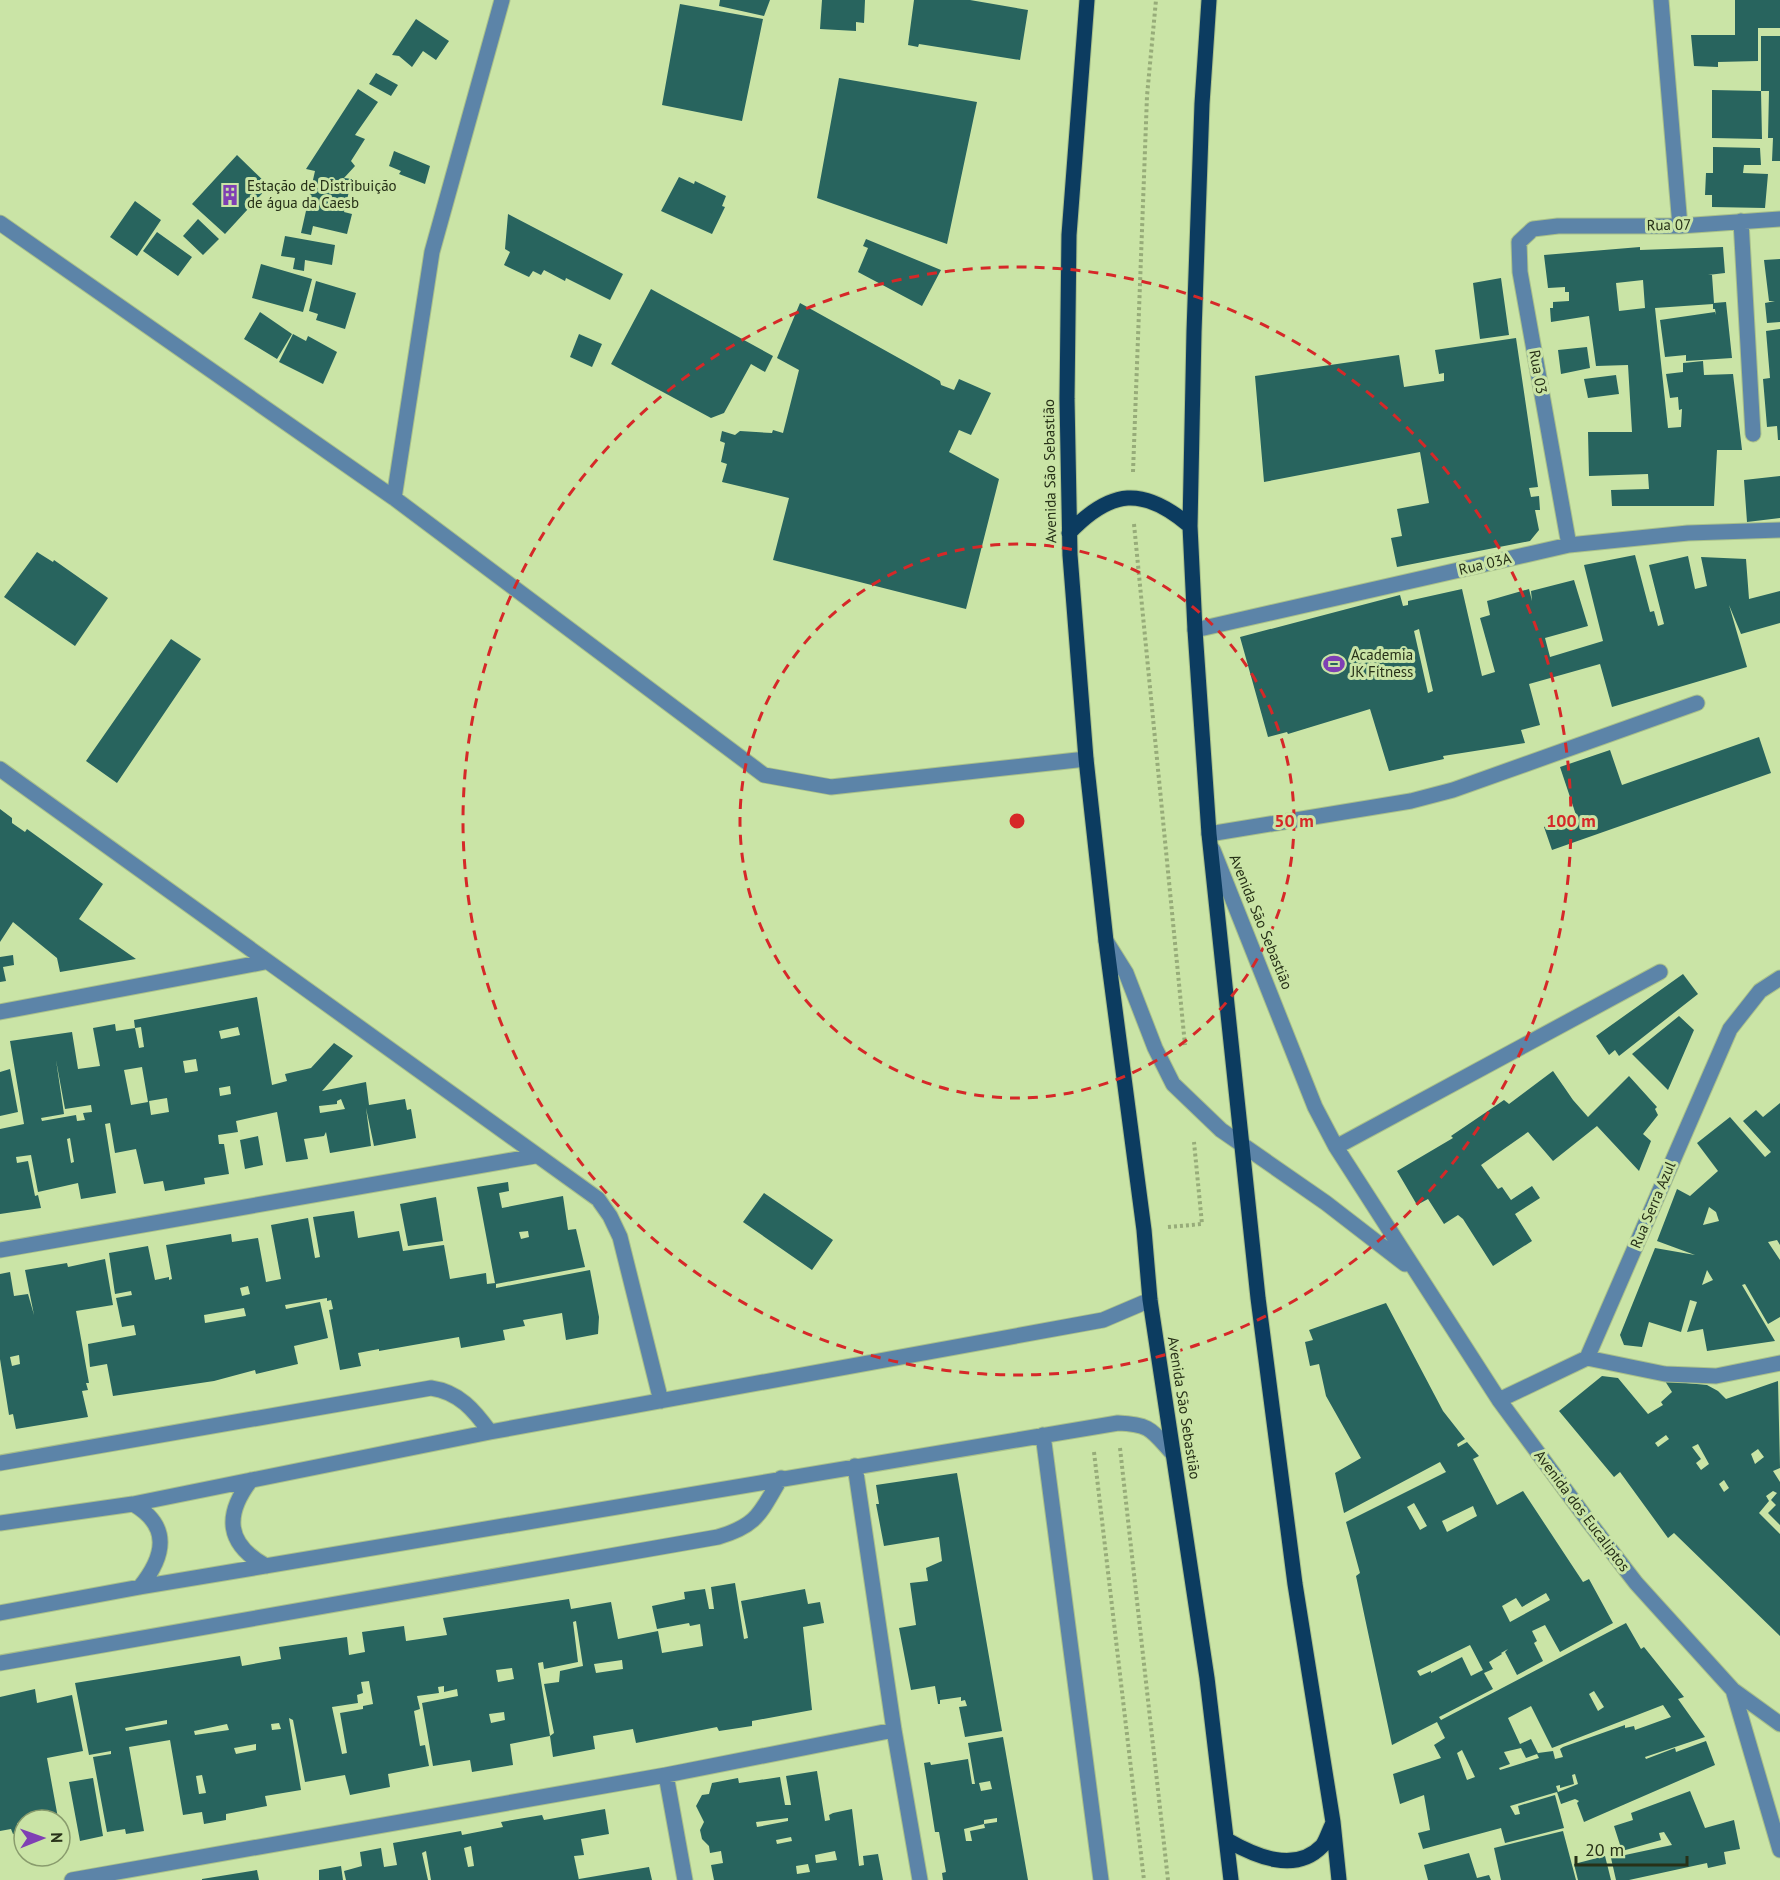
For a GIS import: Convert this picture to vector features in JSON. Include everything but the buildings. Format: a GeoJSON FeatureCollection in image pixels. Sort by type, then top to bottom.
{"type":"FeatureCollection","features":[{"type":"Feature","properties":{"kind":"main road","name":"Avenida São Sebastião"},"geometry":{"type":"LineString","coordinates":[[1087,0],[1069,235],[1067,399],[1069,533],[1086,759],[1106,941],[1144,1230],[1150,1300],[1205,1666],[1232,1880]]}},
{"type":"Feature","properties":{"kind":"main road","name":"Avenida São Sebastião"},"geometry":{"type":"LineString","coordinates":[[1209,0],[1201,128],[1190,526],[1195,630],[1210,839],[1244,1144],[1258,1298],[1292,1561],[1333,1822],[1339,1880]]}},
{"type":"Feature","properties":{"kind":"main road"},"geometry":{"type":"LineString","coordinates":[[1069,533],[1097,506],[1132,498],[1166,506],[1190,526]]}},
{"type":"Feature","properties":{"kind":"main road"},"geometry":{"type":"LineString","coordinates":[[1227,1840],[1249,1853],[1271,1861],[1286,1861],[1308,1855],[1323,1845],[1333,1822]]}},
{"type":"Feature","properties":{"kind":"street"},"geometry":{"type":"LineString","coordinates":[[394,498],[432,252],[502,0]]}},
{"type":"Feature","properties":{"kind":"street"},"geometry":{"type":"LineString","coordinates":[[1661,0],[1680,226]]}},
{"type":"Feature","properties":{"kind":"street","name":"Rua 07"},"geometry":{"type":"LineString","coordinates":[[1558,226],[1680,226],[1780,219]]}},
{"type":"Feature","properties":{"kind":"street"},"geometry":{"type":"LineString","coordinates":[[1741,221],[1753,434]]}},
{"type":"Feature","properties":{"kind":"street"},"geometry":{"type":"LineString","coordinates":[[0,223],[394,498],[764,775],[831,787],[1086,759]]}},
{"type":"Feature","properties":{"kind":"street","name":"Rua 03"},"geometry":{"type":"LineString","coordinates":[[1558,226],[1533,230],[1519,242],[1520,272],[1569,545]]}},
{"type":"Feature","properties":{"kind":"street","name":"Rua 03A"},"geometry":{"type":"LineString","coordinates":[[1195,630],[1569,545],[1688,532],[1780,530]]}},
{"type":"Feature","properties":{"kind":"street"},"geometry":{"type":"LineString","coordinates":[[1210,839],[1411,801],[1453,790],[1696,703]]}},
{"type":"Feature","properties":{"kind":"street"},"geometry":{"type":"LineString","coordinates":[[0,769],[535,1156],[598,1199],[610,1216],[620,1237],[661,1401]]}},
{"type":"Feature","properties":{"kind":"street","name":"Avenida São Sebastião"},"geometry":{"type":"LineString","coordinates":[[1210,839],[1315,1107],[1336,1147],[1414,1271]]}},
{"type":"Feature","properties":{"kind":"street","name":"Avenida São Sebastião"},"geometry":{"type":"LineString","coordinates":[[1106,941],[1126,973],[1155,1048],[1173,1084],[1221,1130],[1244,1144],[1414,1271]]}},
{"type":"Feature","properties":{"kind":"street"},"geometry":{"type":"LineString","coordinates":[[0,1012],[266,962]]}},
{"type":"Feature","properties":{"kind":"street"},"geometry":{"type":"LineString","coordinates":[[1336,1147],[1660,972]]}},
{"type":"Feature","properties":{"kind":"street","name":"Rua Serra Azul"},"geometry":{"type":"LineString","coordinates":[[1587,1358],[1730,1029],[1761,991],[1780,978]]}},
{"type":"Feature","properties":{"kind":"street"},"geometry":{"type":"LineString","coordinates":[[0,1250],[535,1156]]}},
{"type":"Feature","properties":{"kind":"street","name":"Avenida dos Eucaliptos"},"geometry":{"type":"LineString","coordinates":[[1414,1271],[1499,1400],[1636,1582],[1733,1689],[1780,1724]]}},
{"type":"Feature","properties":{"kind":"street"},"geometry":{"type":"LineString","coordinates":[[0,1523],[133,1504],[490,1432],[1103,1320],[1150,1300]]}},
{"type":"Feature","properties":{"kind":"street"},"geometry":{"type":"LineString","coordinates":[[1499,1400],[1587,1358],[1665,1374],[1716,1376],[1780,1364]]}},
{"type":"Feature","properties":{"kind":"street"},"geometry":{"type":"LineString","coordinates":[[0,1463],[431,1388],[444,1390],[473,1408],[490,1432]]}},
{"type":"Feature","properties":{"kind":"street"},"geometry":{"type":"LineString","coordinates":[[0,1613],[781,1478],[1118,1423],[1136,1423],[1148,1427],[1173,1454]]}},
{"type":"Feature","properties":{"kind":"street"},"geometry":{"type":"LineString","coordinates":[[1043,1435],[1101,1880]]}},
{"type":"Feature","properties":{"kind":"street"},"geometry":{"type":"LineString","coordinates":[[855,1466],[894,1730],[920,1880]]}},
{"type":"Feature","properties":{"kind":"street"},"geometry":{"type":"LineString","coordinates":[[0,1663],[718,1538],[739,1531],[755,1521],[781,1478]]}},
{"type":"Feature","properties":{"kind":"street"},"geometry":{"type":"LineString","coordinates":[[251,1480],[239,1495],[232,1526],[237,1542],[248,1556],[266,1566]]}},
{"type":"Feature","properties":{"kind":"street"},"geometry":{"type":"LineString","coordinates":[[133,1504],[147,1512],[156,1522],[161,1537],[158,1557],[152,1572],[140,1587]]}},
{"type":"Feature","properties":{"kind":"street"},"geometry":{"type":"LineString","coordinates":[[1733,1689],[1780,1850]]}},
{"type":"Feature","properties":{"kind":"street"},"geometry":{"type":"LineString","coordinates":[[72,1880],[666,1775],[894,1730]]}},
{"type":"Feature","properties":{"kind":"street"},"geometry":{"type":"LineString","coordinates":[[666,1775],[685,1880]]}},
{"type":"Feature","properties":{"kind":"path"},"geometry":{"type":"LineString","coordinates":[[1156,0],[1147,96],[1132,498],[1186,1055]]}},
{"type":"Feature","properties":{"kind":"path"},"geometry":{"type":"LineString","coordinates":[[1144,1230],[1202,1224],[1191,1103]]}},
{"type":"Feature","properties":{"kind":"path"},"geometry":{"type":"LineString","coordinates":[[1118,1423],[1168,1880]]}},
{"type":"Feature","properties":{"kind":"path"},"geometry":{"type":"LineString","coordinates":[[1091,1428],[1144,1880]]}},
{"type":"Feature","properties":{"kind":"place","name":"Estação de Distribuição de água da Caesb"},"geometry":{"type":"Point","coordinates":[230,195]}},
{"type":"Feature","properties":{"kind":"place","name":"Academia JK Fitness"},"geometry":{"type":"Point","coordinates":[1334,664]}}]}
